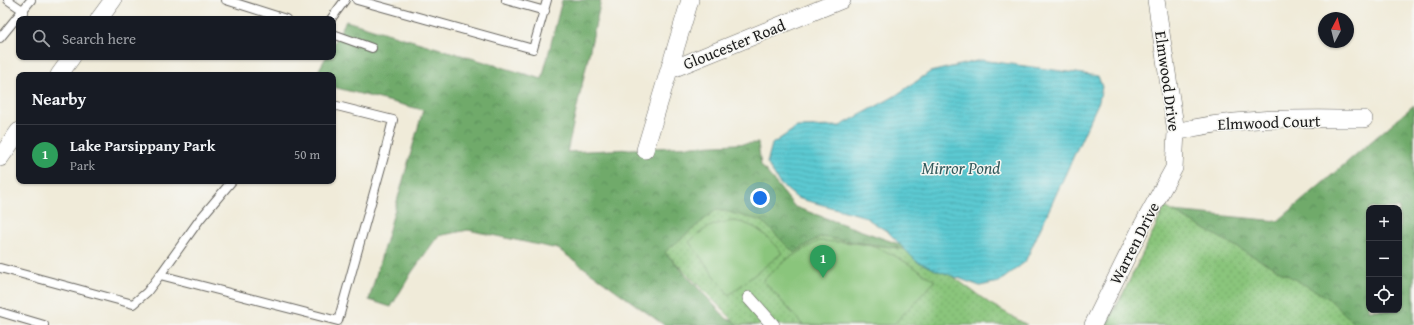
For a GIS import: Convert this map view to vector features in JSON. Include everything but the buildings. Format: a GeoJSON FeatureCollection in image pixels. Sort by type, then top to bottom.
{"type":"FeatureCollection","features":[{"type":"Feature","properties":{"kind":"street"},"geometry":{"type":"LineString","coordinates":[[101,16],[112,0]]}},
{"type":"Feature","properties":{"kind":"street"},"geometry":{"type":"LineString","coordinates":[[645,150],[690,0]]}},
{"type":"Feature","properties":{"kind":"street","name":"Gloucester Road"},"geometry":{"type":"LineString","coordinates":[[670,70],[842,0]]}},
{"type":"Feature","properties":{"kind":"street","name":"Elmwood Drive"},"geometry":{"type":"LineString","coordinates":[[1156,0],[1176,132],[1175,162]]}},
{"type":"Feature","properties":{"kind":"street"},"geometry":{"type":"LineString","coordinates":[[61,72],[70,60]]}},
{"type":"Feature","properties":{"kind":"street","name":"Elmwood Court"},"geometry":{"type":"LineString","coordinates":[[1176,132],[1202,125],[1233,121],[1364,119]]}},
{"type":"Feature","properties":{"kind":"street"},"geometry":{"type":"LineString","coordinates":[[0,158],[16,135]]}},
{"type":"Feature","properties":{"kind":"street","name":"Warren Drive"},"geometry":{"type":"LineString","coordinates":[[1094,325],[1142,226],[1174,168],[1175,162]]}},
{"type":"Feature","properties":{"kind":"street"},"geometry":{"type":"LineString","coordinates":[[750,298],[773,325]]}},
{"type":"Feature","properties":{"kind":"lane"},"geometry":{"type":"LineString","coordinates":[[8,0],[24,11]]}},
{"type":"Feature","properties":{"kind":"lane"},"geometry":{"type":"LineString","coordinates":[[20,16],[31,0]]}},
{"type":"Feature","properties":{"kind":"lane"},"geometry":{"type":"LineString","coordinates":[[226,0],[277,16]]}},
{"type":"Feature","properties":{"kind":"lane"},"geometry":{"type":"LineString","coordinates":[[333,16],[345,0]]}},
{"type":"Feature","properties":{"kind":"lane"},"geometry":{"type":"LineString","coordinates":[[358,0],[533,49],[547,0]]}},
{"type":"Feature","properties":{"kind":"lane"},"geometry":{"type":"LineString","coordinates":[[506,0],[544,11]]}},
{"type":"Feature","properties":{"kind":"lane"},"geometry":{"type":"LineString","coordinates":[[0,38],[16,20]]}},
{"type":"Feature","properties":{"kind":"lane"},"geometry":{"type":"LineString","coordinates":[[336,35],[372,48]]}},
{"type":"Feature","properties":{"kind":"lane"},"geometry":{"type":"LineString","coordinates":[[160,275],[338,321],[393,120],[336,107]]}},
{"type":"Feature","properties":{"kind":"lane"},"geometry":{"type":"LineString","coordinates":[[0,268],[133,304],[147,292],[200,219],[229,184]]}},
{"type":"Feature","properties":{"kind":"lane"},"geometry":{"type":"LineString","coordinates":[[0,312],[44,325]]}},
{"type":"Feature","properties":{"kind":"green space"},"geometry":{"type":"Polygon","coordinates":[[[562,0],[601,0],[567,152],[758,143],[761,165],[795,207],[918,251],[820,237],[794,253],[762,221],[665,252],[727,319],[755,325],[664,325],[558,249],[468,230],[438,236],[412,272],[391,307],[369,300],[423,110],[336,88],[336,72],[318,72],[324,60],[336,60],[336,39],[346,21],[542,79],[562,0]]]}},
{"type":"Feature","properties":{"kind":"green space"},"geometry":{"type":"Polygon","coordinates":[[[1414,105],[1414,325],[1104,325],[1173,211],[1278,221],[1414,105]]]}},
{"type":"Feature","properties":{"kind":"green space"},"geometry":{"type":"Polygon","coordinates":[[[1165,207],[1328,298],[1356,325],[1108,325],[1165,207]]]}},
{"type":"Feature","properties":{"kind":"green space"},"geometry":{"type":"Polygon","coordinates":[[[717,209],[762,221],[794,253],[820,237],[918,251],[989,303],[1027,325],[738,325],[665,252],[717,209]]]}},
{"type":"Feature","properties":{"kind":"green space"},"geometry":{"type":"Polygon","coordinates":[[[734,221],[756,228],[782,253],[729,295],[689,242],[709,227],[720,223],[734,221]]]}},
{"type":"Feature","properties":{"kind":"green space"},"geometry":{"type":"Polygon","coordinates":[[[819,241],[856,243],[878,248],[914,267],[935,281],[893,325],[803,325],[763,280],[787,259],[819,241]]]}},
{"type":"Feature","properties":{"kind":"water","name":"Mirror Pond"},"geometry":{"type":"Polygon","coordinates":[[[981,60],[1098,76],[1102,87],[1099,101],[1025,262],[999,282],[980,286],[916,261],[888,232],[863,216],[797,198],[779,183],[767,163],[772,144],[797,127],[840,126],[895,96],[930,72],[981,60]]]}},
{"type":"Feature","properties":{"kind":"place","name":"Lake Parsippany Park"},"geometry":{"type":"Point","coordinates":[823,278]}}]}
